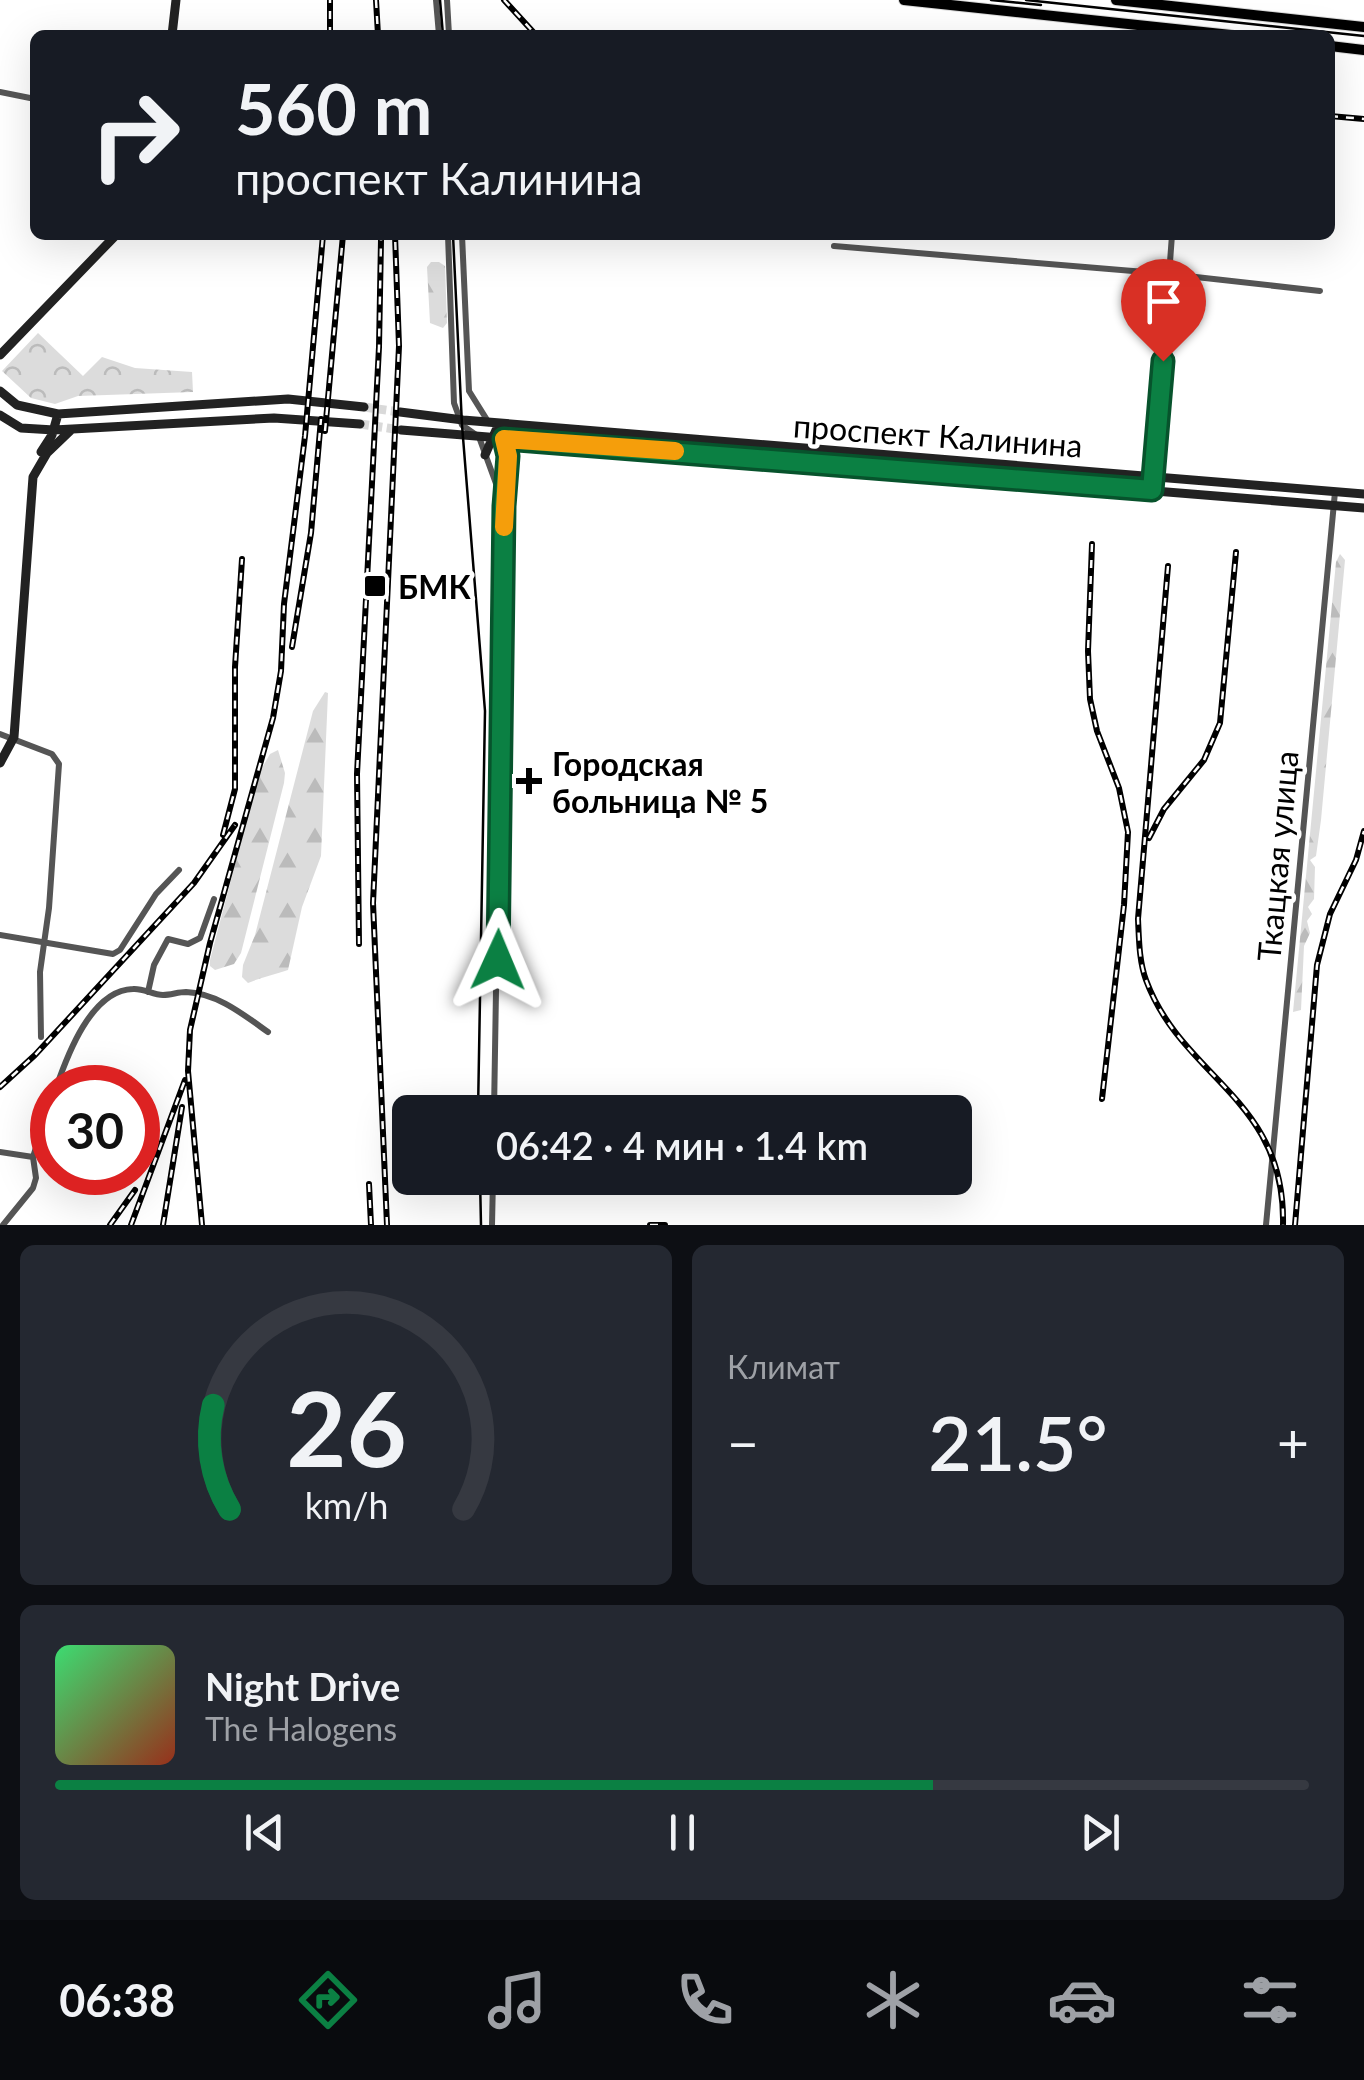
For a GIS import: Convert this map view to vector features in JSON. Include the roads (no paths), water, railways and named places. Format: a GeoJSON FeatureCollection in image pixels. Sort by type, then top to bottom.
{"type":"FeatureCollection","features":[{"type":"Feature","properties":{"kind":"main road"},"geometry":{"type":"LineString","coordinates":[[173,30],[176,0]]}},
{"type":"Feature","properties":{"kind":"main road"},"geometry":{"type":"LineString","coordinates":[[904,0],[1162,30]]}},
{"type":"Feature","properties":{"kind":"main road"},"geometry":{"type":"LineString","coordinates":[[1116,0],[1364,26]]}},
{"type":"Feature","properties":{"kind":"main road"},"geometry":{"type":"LineString","coordinates":[[1188,30],[1190,8]]}},
{"type":"Feature","properties":{"kind":"main road"},"geometry":{"type":"LineString","coordinates":[[1335,47],[1364,50]]}},
{"type":"Feature","properties":{"kind":"main road"},"geometry":{"type":"LineString","coordinates":[[0,355],[111,240]]}},
{"type":"Feature","properties":{"kind":"main road"},"geometry":{"type":"LineString","coordinates":[[0,391],[17,406],[58,414],[288,399],[364,407]]}},
{"type":"Feature","properties":{"kind":"main road"},"geometry":{"type":"LineString","coordinates":[[400,412],[463,420],[495,432],[485,455]]}},
{"type":"Feature","properties":{"kind":"main road"},"geometry":{"type":"LineString","coordinates":[[35,470],[72,429],[74,413]]}},
{"type":"Feature","properties":{"kind":"main road"},"geometry":{"type":"LineString","coordinates":[[0,414],[21,428],[54,430],[274,418],[360,424]]}},
{"type":"Feature","properties":{"kind":"main road"},"geometry":{"type":"LineString","coordinates":[[0,763],[14,737],[35,470],[58,414]]}},
{"type":"Feature","properties":{"kind":"main road","name":"проспект Калинина"},"geometry":{"type":"LineString","coordinates":[[401,430],[479,437],[509,424],[1364,508]]}},
{"type":"Feature","properties":{"kind":"main road","name":"проспект Калинина"},"geometry":{"type":"LineString","coordinates":[[495,432],[1153,485],[1364,494]]}},
{"type":"Feature","properties":{"kind":"street"},"geometry":{"type":"LineString","coordinates":[[436,0],[439,30]]}},
{"type":"Feature","properties":{"kind":"street"},"geometry":{"type":"LineString","coordinates":[[447,0],[449,30]]}},
{"type":"Feature","properties":{"kind":"street"},"geometry":{"type":"LineString","coordinates":[[0,92],[30,97]]}},
{"type":"Feature","properties":{"kind":"street"},"geometry":{"type":"LineString","coordinates":[[448,240],[454,403],[479,437],[504,506]]}},
{"type":"Feature","properties":{"kind":"street"},"geometry":{"type":"LineString","coordinates":[[462,240],[469,391],[508,456],[494,1095]]}},
{"type":"Feature","properties":{"kind":"street"},"geometry":{"type":"LineString","coordinates":[[1153,485],[1172,240]]}},
{"type":"Feature","properties":{"kind":"street"},"geometry":{"type":"LineString","coordinates":[[834,246],[1170,274],[1320,291]]}},
{"type":"Feature","properties":{"kind":"street","name":"Ткацкая улица"},"geometry":{"type":"LineString","coordinates":[[1266,1225],[1334,492]]}},
{"type":"Feature","properties":{"kind":"street"},"geometry":{"type":"LineString","coordinates":[[0,734],[56,758],[56,837],[40,972],[41,1037]]}},
{"type":"Feature","properties":{"kind":"street"},"geometry":{"type":"LineString","coordinates":[[0,935],[104,955],[120,950],[156,894],[179,870]]}},
{"type":"Feature","properties":{"kind":"street"},"geometry":{"type":"LineString","coordinates":[[148,992],[154,965],[168,939],[188,944],[200,938],[214,899]]}},
{"type":"Feature","properties":{"kind":"street"},"geometry":{"type":"LineString","coordinates":[[64,1065],[72,1044],[100,1007],[133,988],[162,995],[182,992],[212,997],[268,1032]]}},
{"type":"Feature","properties":{"kind":"street"},"geometry":{"type":"LineString","coordinates":[[0,1152],[30,1157]]}},
{"type":"Feature","properties":{"kind":"street"},"geometry":{"type":"LineString","coordinates":[[3,1225],[30,1192]]}},
{"type":"Feature","properties":{"kind":"street"},"geometry":{"type":"LineString","coordinates":[[492,1195],[492,1225]]}},
{"type":"Feature","properties":{"kind":"tunnel"},"geometry":{"type":"LineString","coordinates":[[364,407],[400,412]]}},
{"type":"Feature","properties":{"kind":"tunnel"},"geometry":{"type":"LineString","coordinates":[[360,424],[401,430]]}},
{"type":"Feature","properties":{"kind":"tram line"},"geometry":{"type":"LineString","coordinates":[[440,0],[443,30]]}},
{"type":"Feature","properties":{"kind":"tram line"},"geometry":{"type":"LineString","coordinates":[[991,0],[1041,5]]}},
{"type":"Feature","properties":{"kind":"tram line"},"geometry":{"type":"LineString","coordinates":[[1026,0],[1308,30]]}},
{"type":"Feature","properties":{"kind":"tram line"},"geometry":{"type":"LineString","coordinates":[[1335,33],[1364,36]]}},
{"type":"Feature","properties":{"kind":"tram line"},"geometry":{"type":"LineString","coordinates":[[453,240],[462,425],[485,711],[478,1095]]}},
{"type":"Feature","properties":{"kind":"tram line"},"geometry":{"type":"LineString","coordinates":[[480,1195],[481,1225]]}},
{"type":"Feature","properties":{"kind":"railway"},"geometry":{"type":"LineString","coordinates":[[330,0],[330,30]]}},
{"type":"Feature","properties":{"kind":"railway"},"geometry":{"type":"LineString","coordinates":[[376,0],[378,30]]}},
{"type":"Feature","properties":{"kind":"railway"},"geometry":{"type":"LineString","coordinates":[[504,0],[531,30]]}},
{"type":"Feature","properties":{"kind":"railway"},"geometry":{"type":"LineString","coordinates":[[1335,116],[1364,119]]}},
{"type":"Feature","properties":{"kind":"railway"},"geometry":{"type":"LineString","coordinates":[[202,1225],[188,1071],[190,1030],[210,943],[273,718],[281,671],[284,604],[305,436],[323,240]]}},
{"type":"Feature","properties":{"kind":"railway"},"geometry":{"type":"LineString","coordinates":[[325,431],[343,240]]}},
{"type":"Feature","properties":{"kind":"railway"},"geometry":{"type":"LineString","coordinates":[[359,944],[357,774],[381,240]]}},
{"type":"Feature","properties":{"kind":"railway"},"geometry":{"type":"LineString","coordinates":[[387,1225],[373,903],[399,346],[395,240]]}},
{"type":"Feature","properties":{"kind":"railway"},"geometry":{"type":"LineString","coordinates":[[292,647],[311,533],[321,419]]}},
{"type":"Feature","properties":{"kind":"railway"},"geometry":{"type":"LineString","coordinates":[[1092,544],[1090,699],[1097,731],[1119,788],[1128,832],[1124,905],[1102,1099]]}},
{"type":"Feature","properties":{"kind":"railway"},"geometry":{"type":"LineString","coordinates":[[1149,838],[1164,809],[1204,760],[1220,723],[1236,552]]}},
{"type":"Feature","properties":{"kind":"railway"},"geometry":{"type":"LineString","coordinates":[[223,835],[235,789],[235,667],[242,559]]}},
{"type":"Feature","properties":{"kind":"railway"},"geometry":{"type":"LineString","coordinates":[[1168,566],[1138,919],[1142,965],[1162,1013],[1250,1118],[1268,1147],[1279,1182],[1283,1225]]}},
{"type":"Feature","properties":{"kind":"railway"},"geometry":{"type":"LineString","coordinates":[[0,1087],[35,1055],[194,883],[235,825]]}},
{"type":"Feature","properties":{"kind":"railway"},"geometry":{"type":"LineString","coordinates":[[1295,1225],[1317,965],[1330,914],[1356,860],[1364,831]]}},
{"type":"Feature","properties":{"kind":"railway"},"geometry":{"type":"LineString","coordinates":[[131,1225],[185,1080]]}},
{"type":"Feature","properties":{"kind":"railway"},"geometry":{"type":"LineString","coordinates":[[163,1225],[182,1107]]}},
{"type":"Feature","properties":{"kind":"railway"},"geometry":{"type":"LineString","coordinates":[[369,1184],[371,1225]]}},
{"type":"Feature","properties":{"kind":"railway"},"geometry":{"type":"LineString","coordinates":[[110,1225],[131,1195]]}},
{"type":"Feature","properties":{"kind":"railway"},"geometry":{"type":"LineString","coordinates":[[650,1225],[665,1225]]}},
{"type":"Feature","properties":{"kind":"place","name":"БМК"},"geometry":{"type":"Point","coordinates":[375,586]}},
{"type":"Feature","properties":{"kind":"place","name":"Городская больница № 5"},"geometry":{"type":"Point","coordinates":[529,781]}}]}
